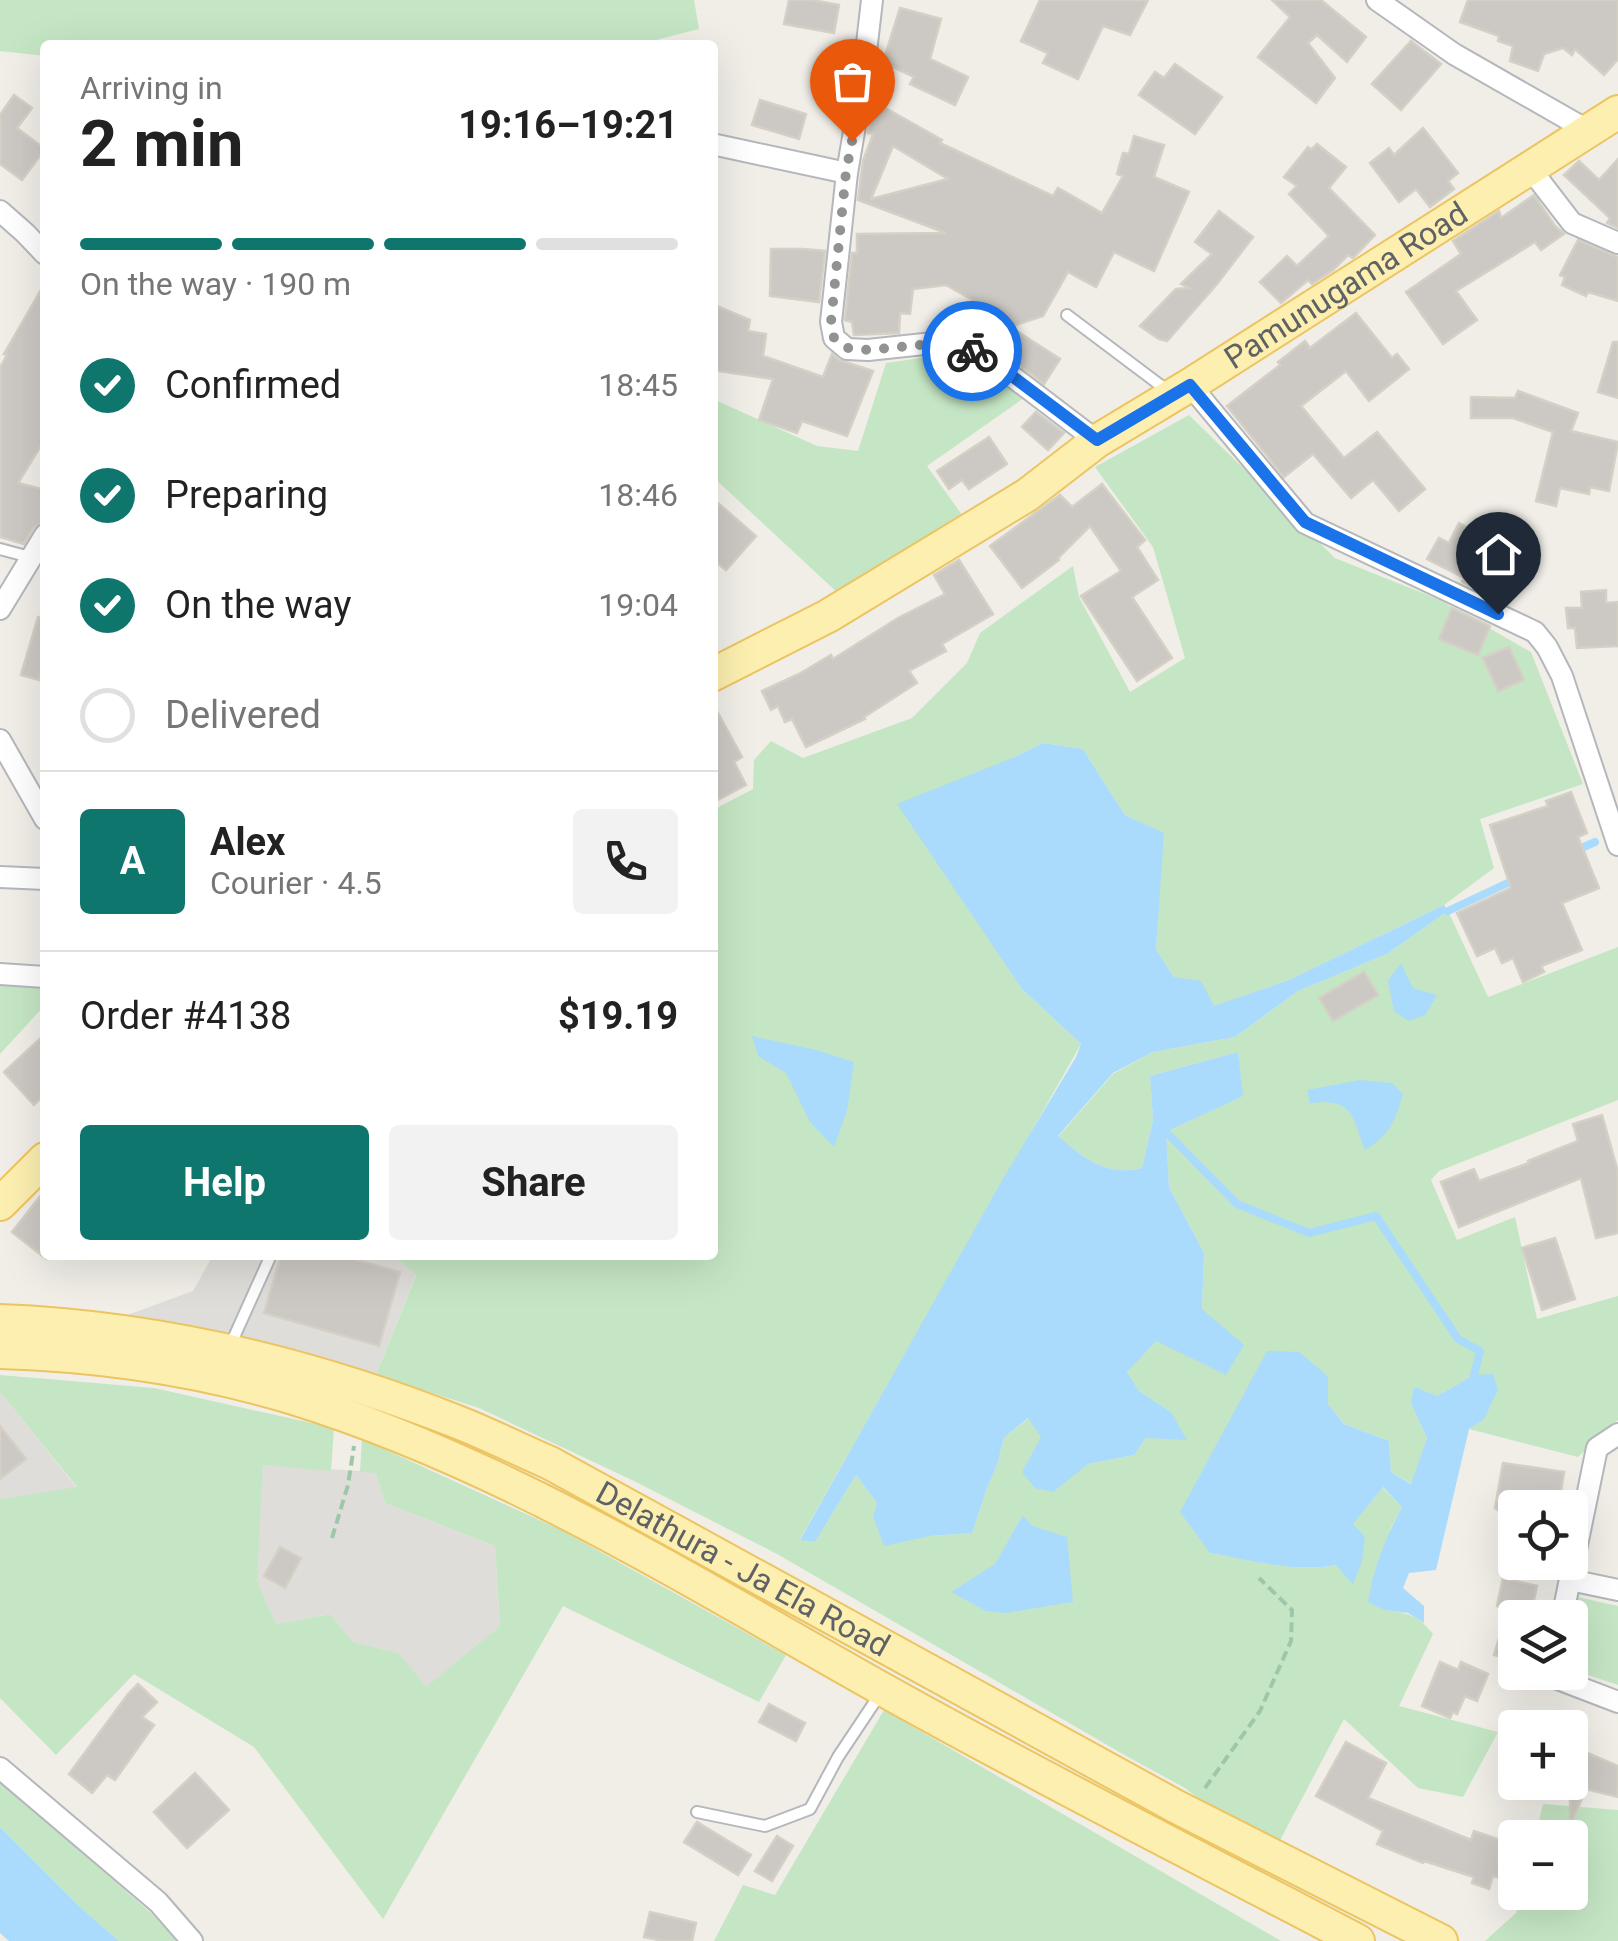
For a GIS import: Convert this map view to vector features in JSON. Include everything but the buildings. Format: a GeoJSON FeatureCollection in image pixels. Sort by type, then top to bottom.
{"type":"FeatureCollection","features":[{"type":"Feature","properties":{"kind":"main road","name":"Pamunugama Road"},"geometry":{"type":"LineString","coordinates":[[718,673],[828,616],[1027,495],[1097,440],[1618,112]]}},
{"type":"Feature","properties":{"kind":"main road"},"geometry":{"type":"LineString","coordinates":[[0,1204],[40,1164]]}},
{"type":"Feature","properties":{"kind":"main road","name":"Delathura - Ja Ela Road"},"geometry":{"type":"LineString","coordinates":[[0,1321],[116,1330],[228,1352],[361,1388],[460,1423],[550,1463],[1188,1812],[1442,1941]]}},
{"type":"Feature","properties":{"kind":"main road","name":"Delathura - Ja Ela Road"},"geometry":{"type":"LineString","coordinates":[[0,1352],[171,1369],[290,1397],[406,1438],[514,1486],[612,1536],[883,1689],[1358,1941]]}},
{"type":"Feature","properties":{"kind":"street"},"geometry":{"type":"LineString","coordinates":[[872,0],[846,172],[831,322],[834,338],[848,348],[868,350],[952,342],[992,361],[1097,440]]}},
{"type":"Feature","properties":{"kind":"street"},"geometry":{"type":"LineString","coordinates":[[1377,0],[1454,54],[1587,130]]}},
{"type":"Feature","properties":{"kind":"street"},"geometry":{"type":"LineString","coordinates":[[718,145],[846,172]]}},
{"type":"Feature","properties":{"kind":"street"},"geometry":{"type":"LineString","coordinates":[[1529,166],[1572,223],[1618,244]]}},
{"type":"Feature","properties":{"kind":"street"},"geometry":{"type":"LineString","coordinates":[[0,211],[40,248]]}},
{"type":"Feature","properties":{"kind":"street"},"geometry":{"type":"LineString","coordinates":[[1181,390],[1305,522],[1535,632],[1562,676],[1618,846]]}},
{"type":"Feature","properties":{"kind":"street"},"geometry":{"type":"LineString","coordinates":[[0,609],[40,547]]}},
{"type":"Feature","properties":{"kind":"street"},"geometry":{"type":"LineString","coordinates":[[0,740],[40,809]]}},
{"type":"Feature","properties":{"kind":"street"},"geometry":{"type":"LineString","coordinates":[[0,877],[40,879]]}},
{"type":"Feature","properties":{"kind":"street"},"geometry":{"type":"LineString","coordinates":[[0,974],[40,977]]}},
{"type":"Feature","properties":{"kind":"street"},"geometry":{"type":"LineString","coordinates":[[1588,1495],[1598,1448],[1618,1434]]}},
{"type":"Feature","properties":{"kind":"street"},"geometry":{"type":"LineString","coordinates":[[1566,1600],[1570,1580],[1618,1590]]}},
{"type":"Feature","properties":{"kind":"street"},"geometry":{"type":"LineString","coordinates":[[1587,1690],[1618,1702]]}},
{"type":"Feature","properties":{"kind":"street"},"geometry":{"type":"LineString","coordinates":[[0,1768],[158,1902],[192,1941]]}},
{"type":"Feature","properties":{"kind":"lane"},"geometry":{"type":"LineString","coordinates":[[1066,314],[1181,390]]}},
{"type":"Feature","properties":{"kind":"lane"},"geometry":{"type":"LineString","coordinates":[[0,549],[40,547]]}},
{"type":"Feature","properties":{"kind":"lane"},"geometry":{"type":"LineString","coordinates":[[228,1352],[268,1260]]}},
{"type":"Feature","properties":{"kind":"lane"},"geometry":{"type":"LineString","coordinates":[[698,1812],[765,1826],[810,1809],[883,1689]]}},
{"type":"Feature","properties":{"kind":"path"},"geometry":{"type":"LineString","coordinates":[[332,1538],[348,1486],[357,1421]]}},
{"type":"Feature","properties":{"kind":"path"},"geometry":{"type":"LineString","coordinates":[[1188,1812],[1260,1710],[1291,1641],[1292,1610],[1259,1578]]}},
{"type":"Feature","properties":{"kind":"shaded area"},"geometry":{"type":"Polygon","coordinates":[[[210,1260],[399,1260],[416,1274],[376,1375],[122,1317],[193,1291],[210,1260]]]}},
{"type":"Feature","properties":{"kind":"shaded area"},"geometry":{"type":"Polygon","coordinates":[[[0,1392],[77,1488],[0,1499],[0,1392]]]}},
{"type":"Feature","properties":{"kind":"shaded area"},"geometry":{"type":"Polygon","coordinates":[[[263,1465],[376,1472],[385,1503],[495,1546],[500,1626],[426,1688],[399,1653],[353,1642],[330,1614],[276,1624],[256,1580],[263,1465]]]}},
{"type":"Feature","properties":{"kind":"green space"},"geometry":{"type":"Polygon","coordinates":[[[0,0],[694,0],[699,29],[656,40],[40,40],[40,55],[0,51],[0,0]]]}},
{"type":"Feature","properties":{"kind":"green space"},"geometry":{"type":"Polygon","coordinates":[[[954,353],[1024,398],[927,466],[965,519],[841,596],[718,482],[718,401],[817,446],[858,451],[886,363],[954,353]]]}},
{"type":"Feature","properties":{"kind":"green space"},"geometry":{"type":"Polygon","coordinates":[[[1189,415],[1335,558],[1440,600],[1531,652],[1583,784],[1480,819],[1494,868],[1444,905],[1289,980],[1214,1007],[1174,977],[1156,949],[1163,833],[1125,815],[1083,749],[1043,743],[1010,759],[1022,989],[1081,1044],[800,1539],[815,1542],[856,1475],[877,1503],[930,1536],[972,1533],[1004,1438],[1029,1418],[1042,1437],[1088,1464],[1134,1455],[1171,1412],[1139,1391],[1127,1372],[1155,1340],[1202,1310],[1204,1253],[1169,1187],[1166,1132],[1242,1096],[1238,1052],[1150,1076],[1153,1120],[1142,1168],[1106,1168],[1058,1137],[1113,1074],[1153,1052],[1235,1037],[1298,991],[1387,954],[1448,911],[1488,997],[1618,947],[1618,1100],[1439,1171],[1431,1180],[1457,1240],[1515,1217],[1537,1319],[1618,1296],[1618,1420],[1578,1457],[1469,1429],[1484,1418],[1474,1375],[1437,1396],[1411,1404],[1427,1438],[1412,1484],[1391,1472],[1389,1441],[1344,1424],[1328,1404],[1327,1376],[1210,1553],[1289,1567],[1336,1565],[1353,1524],[1382,1487],[1402,1507],[1391,1528],[1384,1610],[1412,1616],[1433,1634],[1399,1706],[1498,1732],[1463,1797],[1418,1788],[1344,1719],[1278,1844],[1214,1811],[1185,1788],[777,1554],[479,1408],[376,1375],[416,1275],[399,1260],[718,1260],[718,807],[753,789],[754,760],[771,741],[803,758],[912,718],[967,663],[980,633],[1073,566],[1079,597],[1130,692],[1185,658],[1153,547],[1095,467],[1189,415]]]}},
{"type":"Feature","properties":{"kind":"green space"},"geometry":{"type":"Polygon","coordinates":[[[0,985],[40,985],[40,1010],[0,1054],[0,985]]]}},
{"type":"Feature","properties":{"kind":"green space"},"geometry":{"type":"Polygon","coordinates":[[[0,1375],[154,1388],[334,1428],[331,1471],[263,1465],[257,1581],[276,1624],[330,1614],[353,1642],[399,1653],[426,1687],[500,1626],[495,1546],[385,1503],[376,1473],[360,1472],[362,1439],[561,1530],[786,1655],[759,1702],[563,1606],[383,1919],[254,1747],[134,1674],[56,1755],[0,1698],[0,1499],[77,1487],[0,1392],[0,1375]]]}},
{"type":"Feature","properties":{"kind":"green space"},"geometry":{"type":"Polygon","coordinates":[[[1577,1597],[1618,1606],[1618,1685],[1588,1675],[1588,1600],[1576,1600],[1577,1597]]]}},
{"type":"Feature","properties":{"kind":"green space"},"geometry":{"type":"Polygon","coordinates":[[[884,1710],[1281,1941],[714,1941],[743,1885],[775,1895],[884,1710]]]}},
{"type":"Feature","properties":{"kind":"green space"},"geometry":{"type":"Polygon","coordinates":[[[0,1781],[151,1913],[177,1941],[119,1941],[80,1907],[0,1827],[0,1781]]]}},
{"type":"Feature","properties":{"kind":"green space"},"geometry":{"type":"Polygon","coordinates":[[[1543,1804],[1618,1810],[1618,1941],[1485,1941],[1517,1910],[1588,1910],[1588,1820],[1539,1820],[1543,1804]]]}},
{"type":"Feature","properties":{"kind":"water"},"geometry":{"type":"Polygon","coordinates":[[[1043,743],[1083,749],[1125,815],[1164,833],[1156,949],[1174,977],[1201,981],[1214,1006],[1289,980],[1444,905],[1448,911],[1387,954],[1298,991],[1235,1037],[1153,1052],[1113,1073],[1058,1136],[1106,1168],[1142,1168],[1153,1120],[1150,1076],[1238,1052],[1243,1096],[1166,1132],[1169,1187],[1204,1253],[1202,1309],[1244,1345],[1226,1375],[1156,1341],[1127,1372],[1139,1391],[1171,1412],[1187,1440],[1146,1438],[1134,1455],[1088,1464],[1053,1492],[1035,1488],[1022,1472],[1041,1437],[1028,1418],[1004,1438],[972,1533],[930,1536],[884,1546],[873,1517],[877,1503],[856,1475],[815,1542],[800,1540],[1081,1044],[1022,989],[897,804],[1043,743]]]}},
{"type":"Feature","properties":{"kind":"water"},"geometry":{"type":"Polygon","coordinates":[[[1401,963],[1413,988],[1437,995],[1425,1015],[1408,1021],[1394,1011],[1388,981],[1401,963]]]}},
{"type":"Feature","properties":{"kind":"water"},"geometry":{"type":"Polygon","coordinates":[[[752,1036],[854,1062],[847,1111],[834,1147],[810,1122],[786,1073],[758,1056],[752,1036]]]}},
{"type":"Feature","properties":{"kind":"water"},"geometry":{"type":"Polygon","coordinates":[[[1360,1080],[1392,1083],[1403,1094],[1390,1126],[1365,1150],[1349,1112],[1335,1103],[1310,1103],[1307,1090],[1360,1080]]]}},
{"type":"Feature","properties":{"kind":"water"},"geometry":{"type":"Polygon","coordinates":[[[1267,1351],[1299,1352],[1328,1376],[1328,1404],[1344,1424],[1389,1441],[1391,1472],[1411,1484],[1427,1438],[1411,1404],[1414,1387],[1437,1396],[1474,1375],[1493,1374],[1498,1390],[1484,1419],[1469,1429],[1436,1570],[1409,1573],[1403,1588],[1424,1606],[1424,1623],[1408,1613],[1384,1610],[1368,1602],[1381,1553],[1402,1507],[1383,1487],[1353,1524],[1365,1537],[1353,1585],[1336,1565],[1289,1567],[1210,1553],[1180,1512],[1267,1351]]]}},
{"type":"Feature","properties":{"kind":"water"},"geometry":{"type":"Polygon","coordinates":[[[1023,1515],[1032,1526],[1067,1537],[1073,1602],[1006,1613],[986,1611],[951,1592],[995,1564],[1023,1515]]]}},
{"type":"Feature","properties":{"kind":"water"},"geometry":{"type":"Polygon","coordinates":[[[0,1827],[119,1941],[9,1941],[0,1933],[0,1827]]]}},
{"type":"Feature","properties":{"kind":"waterway"},"geometry":{"type":"LineString","coordinates":[[1577,850],[1595,842]]}},
{"type":"Feature","properties":{"kind":"waterway"},"geometry":{"type":"LineString","coordinates":[[1448,911],[1514,880]]}},
{"type":"Feature","properties":{"kind":"waterway"},"geometry":{"type":"LineString","coordinates":[[1166,1132],[1237,1204],[1309,1233],[1376,1216],[1458,1339],[1480,1351],[1474,1375]]}},
{"type":"Feature","properties":{"kind":"way so far"},"geometry":{"type":"LineString","coordinates":[[852,141],[831,322],[834,338],[848,348],[868,350],[952,342],[972,351]]}},
{"type":"Feature","properties":{"kind":"route"},"geometry":{"type":"LineString","coordinates":[[972,351],[992,361],[1097,440],[1190,385],[1305,522],[1498,614]]}}]}
